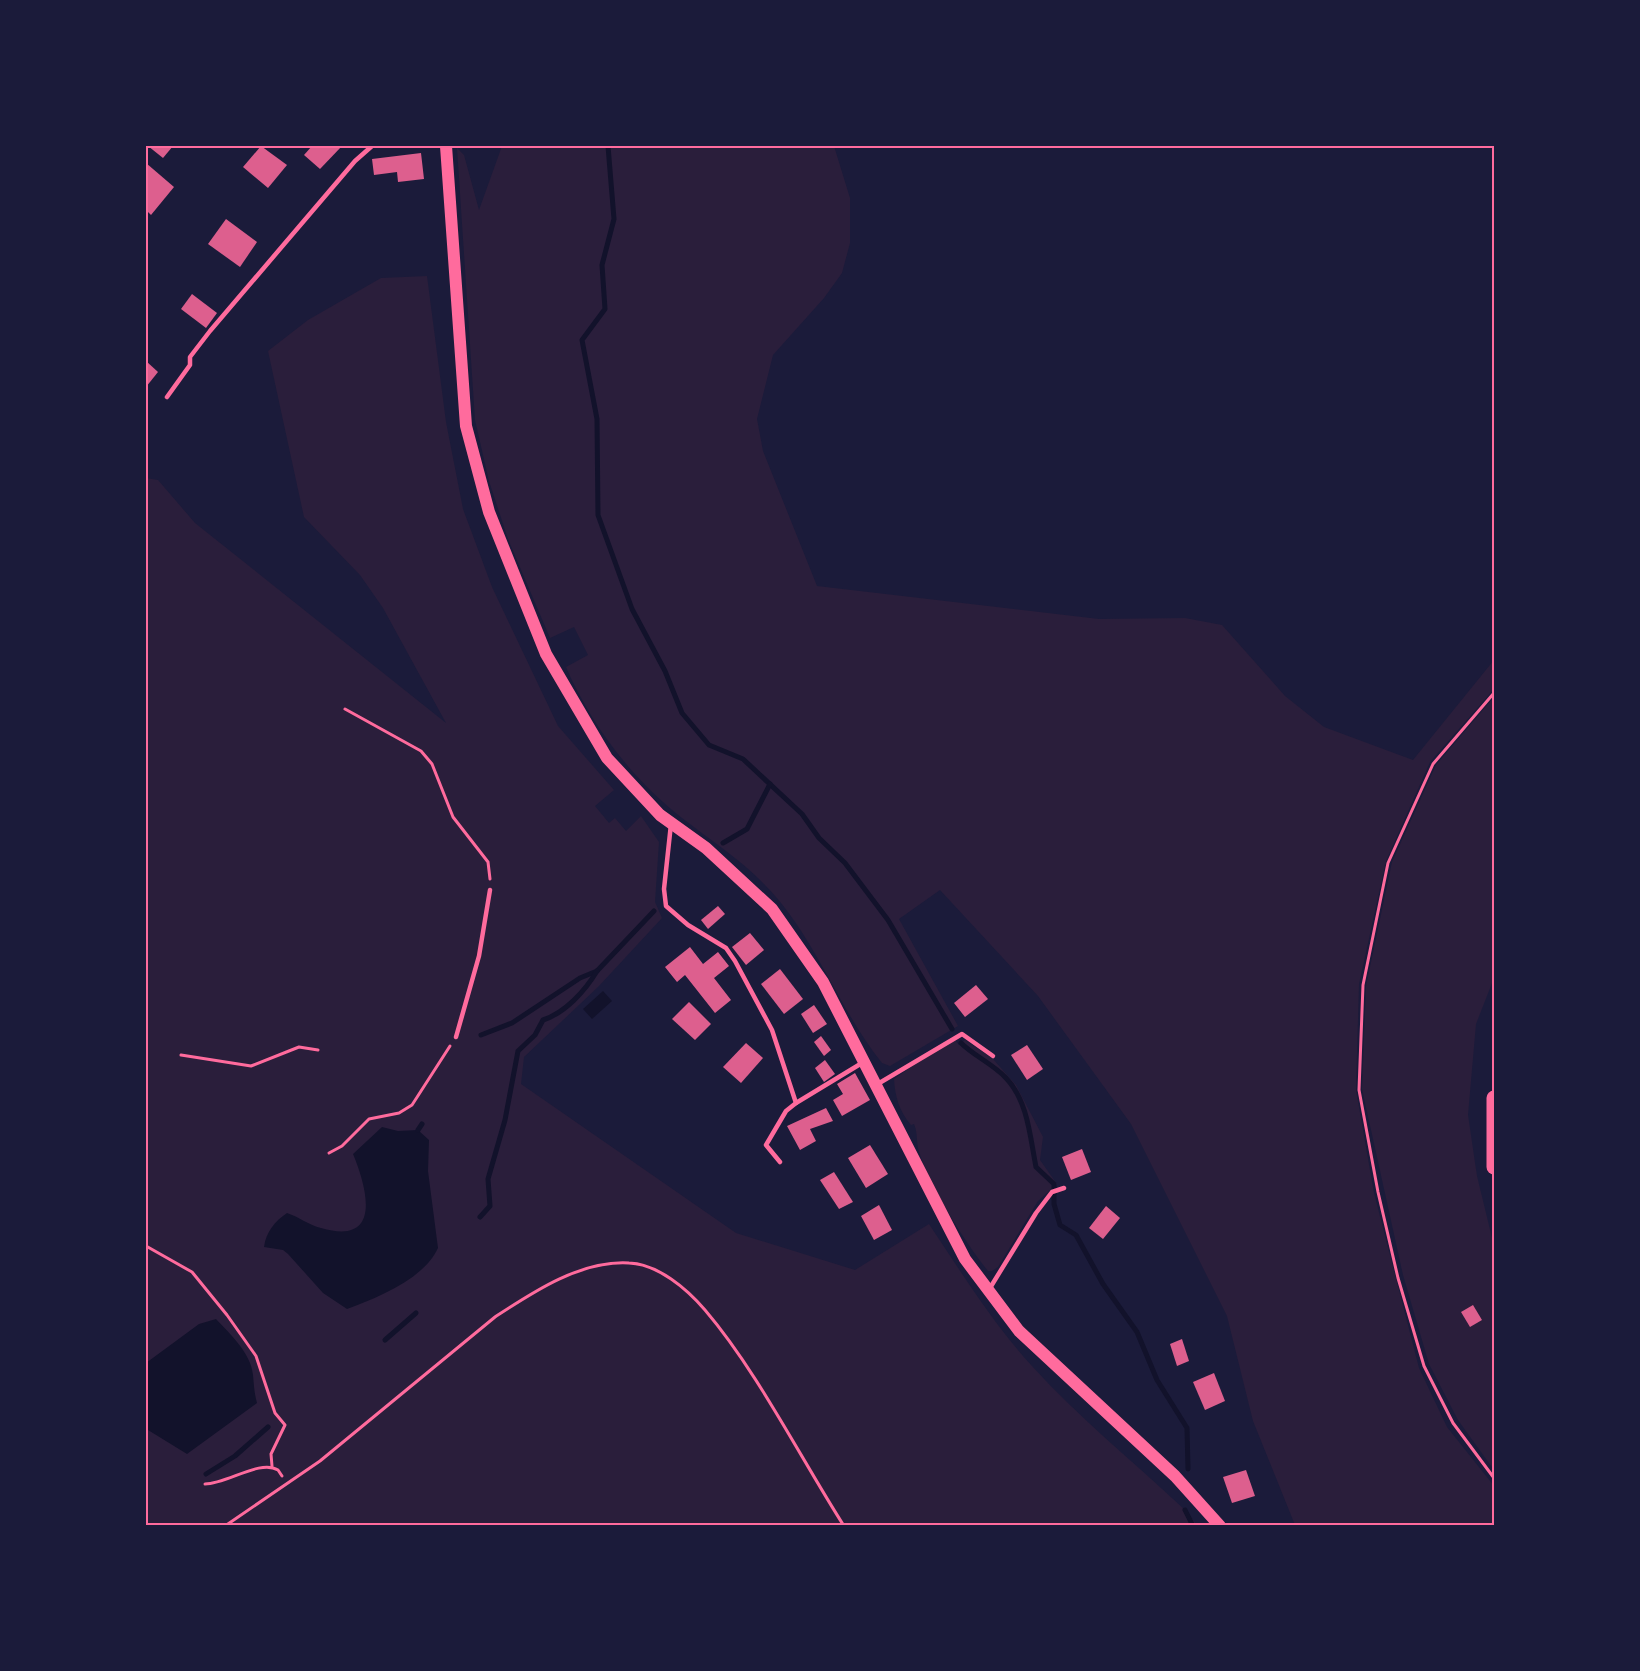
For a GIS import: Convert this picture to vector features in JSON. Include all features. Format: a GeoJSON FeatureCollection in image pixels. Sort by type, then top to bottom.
{"type":"FeatureCollection","features":[{"type":"Feature","properties":{"kind":"main road"},"geometry":{"type":"LineString","coordinates":[[446,146],[466,426],[489,512],[546,654],[585,724],[608,758],[671,824],[706,848],[772,909],[823,982],[965,1258],[1019,1331],[1175,1476],[1220,1526]]}},
{"type":"Feature","properties":{"kind":"main road"},"geometry":{"type":"LineString","coordinates":[[1494,1098],[1494,1167]]}},
{"type":"Feature","properties":{"kind":"lane"},"geometry":{"type":"LineString","coordinates":[[166,397],[190,366],[190,357],[210,331],[355,161],[372,146]]}},
{"type":"Feature","properties":{"kind":"lane"},"geometry":{"type":"LineString","coordinates":[[671,824],[664,889],[666,906],[688,925],[726,948],[772,1030],[796,1103]]}},
{"type":"Feature","properties":{"kind":"lane"},"geometry":{"type":"LineString","coordinates":[[456,1037],[479,956],[490,890]]}},
{"type":"Feature","properties":{"kind":"lane"},"geometry":{"type":"LineString","coordinates":[[876,1085],[962,1034],[993,1056]]}},
{"type":"Feature","properties":{"kind":"lane"},"geometry":{"type":"LineString","coordinates":[[780,1162],[766,1145],[786,1111],[864,1062]]}},
{"type":"Feature","properties":{"kind":"lane"},"geometry":{"type":"LineString","coordinates":[[988,1290],[1052,1192],[1065,1188]]}},
{"type":"Feature","properties":{"kind":"path"},"geometry":{"type":"LineString","coordinates":[[1494,693],[1433,764],[1388,863],[1363,985],[1359,1090],[1378,1192],[1398,1278],[1424,1366],[1453,1423],[1494,1478]]}},
{"type":"Feature","properties":{"kind":"path"},"geometry":{"type":"LineString","coordinates":[[345,709],[421,752],[432,764],[453,817],[488,862],[490,890]]}},
{"type":"Feature","properties":{"kind":"path"},"geometry":{"type":"LineString","coordinates":[[329,1152],[342,1146],[369,1119],[399,1113],[412,1105],[456,1037]]}},
{"type":"Feature","properties":{"kind":"path"},"geometry":{"type":"LineString","coordinates":[[181,1056],[251,1066],[299,1047],[318,1050]]}},
{"type":"Feature","properties":{"kind":"path"},"geometry":{"type":"LineString","coordinates":[[146,1246],[192,1272],[256,1356],[274,1413],[285,1425],[271,1454],[272,1466],[282,1476]]}},
{"type":"Feature","properties":{"kind":"path"},"geometry":{"type":"LineString","coordinates":[[225,1526],[320,1461],[495,1317],[526,1296],[556,1280],[586,1270],[629,1263],[644,1266],[675,1281],[705,1310],[755,1382],[843,1526]]}},
{"type":"Feature","properties":{"kind":"path"},"geometry":{"type":"LineString","coordinates":[[205,1484],[216,1484],[272,1466]]}},
{"type":"Feature","properties":{"kind":"shaded area"},"geometry":{"type":"Polygon","coordinates":[[[502,146],[834,146],[850,198],[850,243],[842,273],[824,298],[773,355],[757,419],[763,451],[817,586],[1099,619],[1185,618],[1222,625],[1285,696],[1324,727],[1413,760],[1494,660],[1494,689],[1430,762],[1386,861],[1359,984],[1356,1090],[1374,1193],[1419,1368],[1447,1427],[1494,1486],[1494,1525],[1295,1525],[1253,1421],[1227,1316],[1131,1124],[1038,996],[940,890],[899,919],[958,1026],[890,1066],[882,1063],[852,1019],[812,948],[782,904],[745,866],[664,803],[615,750],[588,710],[566,667],[588,655],[574,627],[550,638],[508,539],[489,481],[475,420],[457,148],[464,155],[479,210],[502,146]]]}},
{"type":"Feature","properties":{"kind":"shaded area"},"geometry":{"type":"Polygon","coordinates":[[[427,276],[446,422],[463,509],[492,587],[558,726],[614,790],[595,806],[609,823],[615,818],[626,831],[641,816],[659,842],[655,902],[662,918],[599,986],[524,1057],[521,1084],[736,1233],[855,1270],[929,1224],[990,1314],[1031,1365],[1087,1422],[1185,1510],[1197,1525],[146,1526],[146,478],[158,480],[195,523],[446,723],[383,608],[360,575],[304,517],[268,351],[308,320],[381,278],[427,276]]]}},
{"type":"Feature","properties":{"kind":"shaded area"},"geometry":{"type":"Polygon","coordinates":[[[1494,697],[1494,978],[1476,1024],[1468,1115],[1477,1176],[1494,1246],[1494,1470],[1458,1420],[1429,1364],[1403,1275],[1362,1089],[1366,986],[1392,862],[1436,765],[1494,697]]]}},
{"type":"Feature","properties":{"kind":"shaded area"},"geometry":{"type":"Polygon","coordinates":[[[603,991],[612,1001],[592,1019],[583,1009],[603,991]]]}},
{"type":"Feature","properties":{"kind":"shaded area"},"geometry":{"type":"Polygon","coordinates":[[[955,1040],[959,1045],[965,1040],[993,1059],[1016,1085],[1043,1137],[1040,1160],[1057,1184],[1038,1201],[998,1267],[992,1271],[988,1271],[979,1259],[940,1198],[919,1152],[914,1124],[911,1125],[903,1114],[895,1091],[894,1079],[941,1046],[955,1040]]]}},
{"type":"Feature","properties":{"kind":"shaded area"},"geometry":{"type":"Polygon","coordinates":[[[382,1127],[398,1131],[418,1130],[429,1140],[428,1171],[438,1248],[422,1269],[411,1278],[385,1293],[347,1309],[323,1293],[283,1250],[264,1247],[272,1227],[287,1213],[317,1227],[341,1231],[354,1229],[362,1221],[366,1210],[363,1182],[353,1154],[382,1127]]]}},
{"type":"Feature","properties":{"kind":"shaded area"},"geometry":{"type":"Polygon","coordinates":[[[216,1319],[239,1344],[248,1359],[257,1403],[187,1454],[148,1430],[146,1425],[146,1363],[199,1324],[216,1319]]]}},
{"type":"Feature","properties":{"kind":"building"},"geometry":{"type":"Polygon","coordinates":[[[148,146],[173,146],[163,158],[148,146]]]}},
{"type":"Feature","properties":{"kind":"building"},"geometry":{"type":"Polygon","coordinates":[[[261,146],[287,165],[268,188],[243,167],[261,146]]]}},
{"type":"Feature","properties":{"kind":"building"},"geometry":{"type":"Polygon","coordinates":[[[312,146],[342,146],[320,169],[304,155],[312,146]]]}},
{"type":"Feature","properties":{"kind":"building"},"geometry":{"type":"Polygon","coordinates":[[[421,153],[424,179],[398,182],[397,172],[374,175],[372,159],[421,153]]]}},
{"type":"Feature","properties":{"kind":"building"},"geometry":{"type":"Polygon","coordinates":[[[146,163],[174,187],[151,215],[146,210],[146,163]]]}},
{"type":"Feature","properties":{"kind":"building"},"geometry":{"type":"Polygon","coordinates":[[[226,219],[257,242],[240,267],[208,244],[226,219]]]}},
{"type":"Feature","properties":{"kind":"building"},"geometry":{"type":"Polygon","coordinates":[[[192,294],[217,313],[206,328],[181,309],[192,294]]]}},
{"type":"Feature","properties":{"kind":"building"},"geometry":{"type":"Polygon","coordinates":[[[146,361],[158,372],[146,387],[146,361]]]}},
{"type":"Feature","properties":{"kind":"building"},"geometry":{"type":"Polygon","coordinates":[[[718,906],[725,914],[708,929],[701,920],[718,906]]]}},
{"type":"Feature","properties":{"kind":"building"},"geometry":{"type":"Polygon","coordinates":[[[750,933],[764,950],[746,965],[732,947],[750,933]]]}},
{"type":"Feature","properties":{"kind":"building"},"geometry":{"type":"Polygon","coordinates":[[[690,947],[703,964],[718,952],[729,966],[714,978],[731,1000],[715,1013],[685,975],[677,982],[665,967],[690,947]]]}},
{"type":"Feature","properties":{"kind":"building"},"geometry":{"type":"Polygon","coordinates":[[[780,969],[803,999],[784,1014],[761,984],[780,969]]]}},
{"type":"Feature","properties":{"kind":"building"},"geometry":{"type":"Polygon","coordinates":[[[976,985],[988,999],[965,1017],[954,1003],[976,985]]]}},
{"type":"Feature","properties":{"kind":"building"},"geometry":{"type":"Polygon","coordinates":[[[689,1002],[711,1024],[695,1040],[672,1019],[689,1002]]]}},
{"type":"Feature","properties":{"kind":"building"},"geometry":{"type":"Polygon","coordinates":[[[814,1005],[827,1024],[813,1033],[801,1014],[814,1005]]]}},
{"type":"Feature","properties":{"kind":"building"},"geometry":{"type":"Polygon","coordinates":[[[821,1036],[831,1050],[824,1056],[814,1042],[821,1036]]]}},
{"type":"Feature","properties":{"kind":"building"},"geometry":{"type":"Polygon","coordinates":[[[746,1043],[763,1058],[741,1083],[723,1067],[746,1043]]]}},
{"type":"Feature","properties":{"kind":"building"},"geometry":{"type":"Polygon","coordinates":[[[1027,1045],[1043,1069],[1027,1080],[1011,1055],[1027,1045]]]}},
{"type":"Feature","properties":{"kind":"building"},"geometry":{"type":"Polygon","coordinates":[[[825,1060],[835,1074],[824,1082],[815,1068],[825,1060]]]}},
{"type":"Feature","properties":{"kind":"building"},"geometry":{"type":"Polygon","coordinates":[[[855,1073],[870,1100],[842,1116],[833,1100],[843,1094],[837,1084],[855,1073]]]}},
{"type":"Feature","properties":{"kind":"building"},"geometry":{"type":"Polygon","coordinates":[[[826,1108],[833,1121],[810,1129],[816,1141],[800,1150],[787,1126],[826,1108]]]}},
{"type":"Feature","properties":{"kind":"building"},"geometry":{"type":"Polygon","coordinates":[[[870,1145],[888,1174],[866,1188],[848,1158],[870,1145]]]}},
{"type":"Feature","properties":{"kind":"building"},"geometry":{"type":"Polygon","coordinates":[[[1082,1149],[1091,1172],[1071,1180],[1062,1157],[1082,1149]]]}},
{"type":"Feature","properties":{"kind":"building"},"geometry":{"type":"Polygon","coordinates":[[[834,1172],[853,1202],[839,1209],[820,1180],[834,1172]]]}},
{"type":"Feature","properties":{"kind":"building"},"geometry":{"type":"Polygon","coordinates":[[[879,1205],[892,1230],[874,1240],[861,1216],[879,1205]]]}},
{"type":"Feature","properties":{"kind":"building"},"geometry":{"type":"Polygon","coordinates":[[[1106,1206],[1120,1218],[1103,1239],[1089,1228],[1106,1206]]]}},
{"type":"Feature","properties":{"kind":"building"},"geometry":{"type":"Polygon","coordinates":[[[1473,1305],[1482,1320],[1470,1327],[1461,1312],[1473,1305]]]}},
{"type":"Feature","properties":{"kind":"building"},"geometry":{"type":"Polygon","coordinates":[[[1182,1339],[1189,1361],[1177,1366],[1170,1344],[1182,1339]]]}},
{"type":"Feature","properties":{"kind":"building"},"geometry":{"type":"Polygon","coordinates":[[[1214,1373],[1225,1401],[1205,1410],[1193,1382],[1214,1373]]]}},
{"type":"Feature","properties":{"kind":"building"},"geometry":{"type":"Polygon","coordinates":[[[1246,1470],[1255,1496],[1232,1503],[1223,1477],[1246,1470]]]}},
{"type":"Feature","properties":{"kind":"waterway"},"geometry":{"type":"LineString","coordinates":[[608,146],[614,219],[602,265],[605,309],[582,340],[597,419],[598,515],[632,609],[665,671],[682,713],[709,745],[743,759],[802,814],[819,838],[845,863],[888,920],[952,1029]]}},
{"type":"Feature","properties":{"kind":"waterway"},"geometry":{"type":"LineString","coordinates":[[723,843],[747,829],[770,784]]}},
{"type":"Feature","properties":{"kind":"waterway"},"geometry":{"type":"LineString","coordinates":[[481,1035],[512,1023],[580,978],[597,971],[654,911]]}},
{"type":"Feature","properties":{"kind":"waterway"},"geometry":{"type":"LineString","coordinates":[[480,1217],[490,1206],[488,1179],[505,1120],[518,1051],[535,1035],[543,1020],[559,1012],[574,1000],[597,971]]}},
{"type":"Feature","properties":{"kind":"waterway"},"geometry":{"type":"LineString","coordinates":[[961,1043],[1001,1073],[1019,1097],[1027,1120],[1036,1167],[1054,1184],[1054,1204],[1060,1225],[1076,1235],[1103,1284],[1137,1332],[1157,1380],[1187,1428],[1188,1469]]}},
{"type":"Feature","properties":{"kind":"waterway"},"geometry":{"type":"LineString","coordinates":[[418,1130],[422,1124]]}},
{"type":"Feature","properties":{"kind":"waterway"},"geometry":{"type":"LineString","coordinates":[[385,1340],[416,1313]]}},
{"type":"Feature","properties":{"kind":"waterway"},"geometry":{"type":"LineString","coordinates":[[206,1474],[235,1456],[268,1427]]}},
{"type":"Feature","properties":{"kind":"waterway"},"geometry":{"type":"LineString","coordinates":[[1185,1510],[1193,1526]]}}]}
